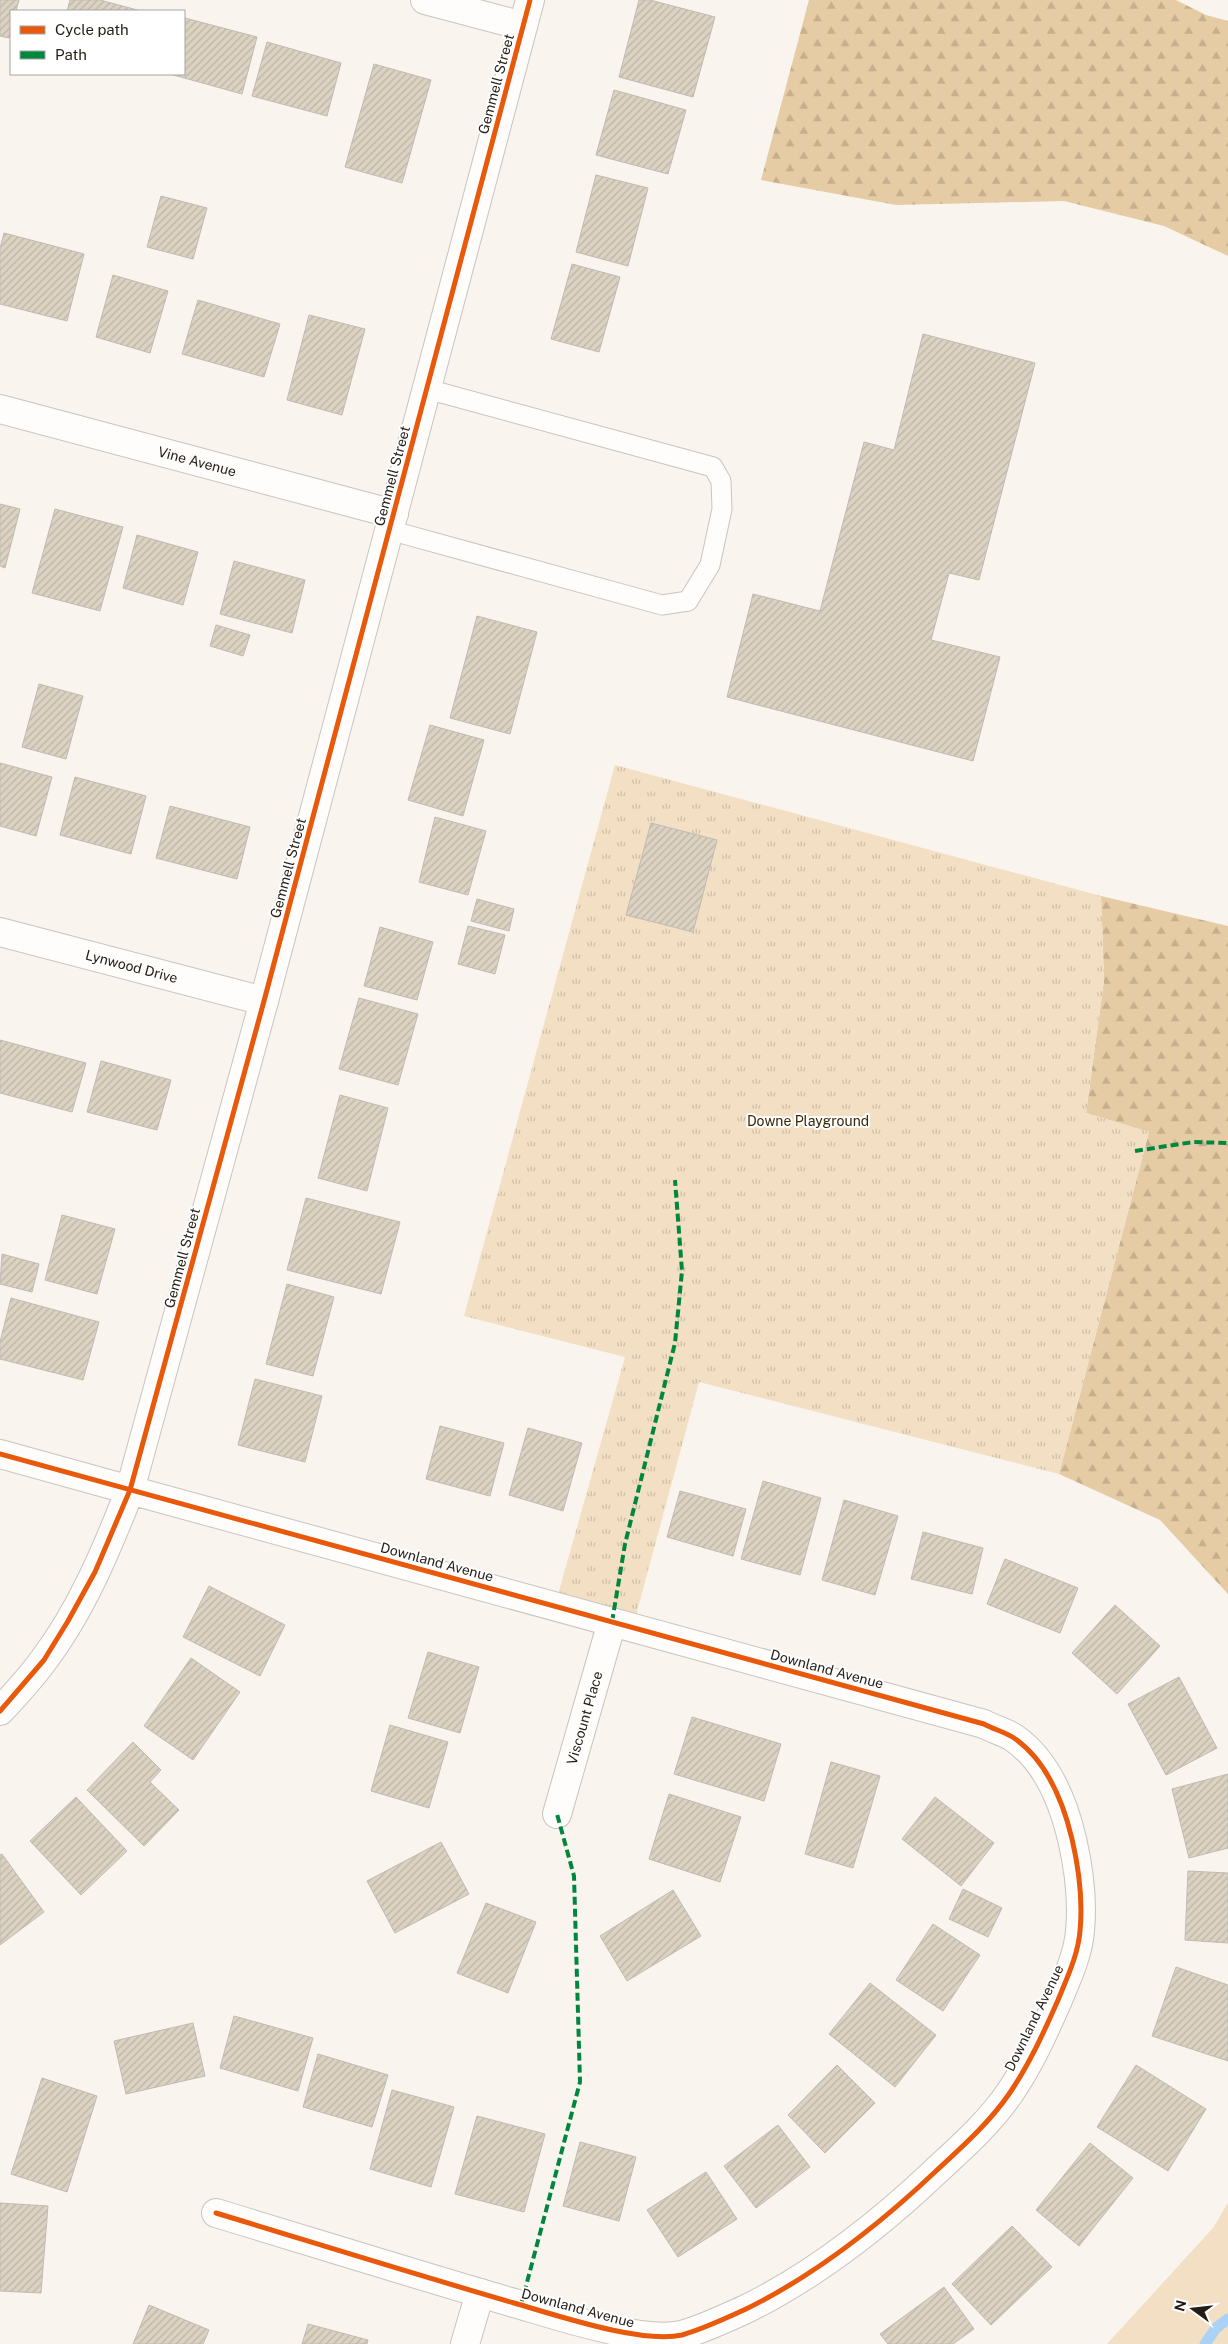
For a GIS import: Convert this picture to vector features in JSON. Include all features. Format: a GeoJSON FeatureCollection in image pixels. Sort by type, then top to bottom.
{"type":"FeatureCollection","features":[{"type":"Feature","properties":{"kind":"street"},"geometry":{"type":"LineString","coordinates":[[425,0],[523,26]]}},
{"type":"Feature","properties":{"kind":"street","name":"Gemmell Street"},"geometry":{"type":"LineString","coordinates":[[0,1710],[44,1660],[68,1621],[95,1572],[130,1490],[264,1001],[530,0]]}},
{"type":"Feature","properties":{"kind":"street","name":"Vine Avenue"},"geometry":{"type":"LineString","coordinates":[[0,409],[392,522]]}},
{"type":"Feature","properties":{"kind":"street","name":"Lynwood Drive"},"geometry":{"type":"LineString","coordinates":[[0,932],[264,1001]]}},
{"type":"Feature","properties":{"kind":"street","name":"Downland Avenue"},"geometry":{"type":"LineString","coordinates":[[0,1454],[984,1724],[1012,1736],[1028,1750],[1050,1778],[1065,1808],[1080,1884],[1080,1932],[1072,1967],[1052,2014],[1030,2058],[1008,2095],[976,2133],[900,2205],[808,2276],[721,2321],[679,2336],[635,2335],[480,2293],[216,2213]]}},
{"type":"Feature","properties":{"kind":"street","name":"Viscount Place"},"geometry":{"type":"LineString","coordinates":[[557,1814],[612,1622]]}},
{"type":"Feature","properties":{"kind":"street"},"geometry":{"type":"LineString","coordinates":[[465,2344],[480,2293]]}},
{"type":"Feature","properties":{"kind":"lane"},"geometry":{"type":"LineString","coordinates":[[392,522],[662,604],[688,601],[710,566],[722,509],[721,482],[713,467],[427,389]]}},
{"type":"Feature","properties":{"kind":"green space"},"geometry":{"type":"Polygon","coordinates":[[[809,0],[1176,0],[1206,15],[1228,21],[1228,256],[1164,226],[1064,201],[896,205],[761,180],[809,0]]]}},
{"type":"Feature","properties":{"kind":"green space","name":"Downe Playground"},"geometry":{"type":"Polygon","coordinates":[[[615,765],[1101,896],[1104,980],[1086,1113],[1149,1132],[1059,1474],[699,1382],[632,1630],[554,1609],[625,1357],[464,1316],[615,765]]]}},
{"type":"Feature","properties":{"kind":"green space"},"geometry":{"type":"Polygon","coordinates":[[[1101,896],[1228,926],[1228,1594],[1160,1520],[1059,1474],[1149,1132],[1086,1113],[1104,980],[1101,896]]]}},
{"type":"Feature","properties":{"kind":"green space"},"geometry":{"type":"Polygon","coordinates":[[[1228,2203],[1228,2344],[1107,2344],[1213,2228],[1228,2203]]]}},
{"type":"Feature","properties":{"kind":"building"},"geometry":{"type":"Polygon","coordinates":[[[0,0],[19,0],[16,10],[10,10],[9,38],[0,36],[0,0]]]}},
{"type":"Feature","properties":{"kind":"building"},"geometry":{"type":"Polygon","coordinates":[[[70,0],[100,0],[137,10],[67,10],[70,0]]]}},
{"type":"Feature","properties":{"kind":"building"},"geometry":{"type":"Polygon","coordinates":[[[639,0],[650,0],[715,17],[693,97],[619,77],[639,0]]]}},
{"type":"Feature","properties":{"kind":"building"},"geometry":{"type":"Polygon","coordinates":[[[185,18],[257,37],[242,94],[174,75],[185,75],[185,18]]]}},
{"type":"Feature","properties":{"kind":"building"},"geometry":{"type":"Polygon","coordinates":[[[267,42],[341,63],[327,116],[252,96],[267,42]]]}},
{"type":"Feature","properties":{"kind":"building"},"geometry":{"type":"Polygon","coordinates":[[[374,64],[431,80],[402,183],[345,167],[374,64]]]}},
{"type":"Feature","properties":{"kind":"building"},"geometry":{"type":"Polygon","coordinates":[[[614,90],[686,110],[668,174],[596,155],[614,90]]]}},
{"type":"Feature","properties":{"kind":"building"},"geometry":{"type":"Polygon","coordinates":[[[596,175],[648,188],[628,266],[576,252],[596,175]]]}},
{"type":"Feature","properties":{"kind":"building"},"geometry":{"type":"Polygon","coordinates":[[[161,196],[207,208],[193,259],[147,247],[161,196]]]}},
{"type":"Feature","properties":{"kind":"building"},"geometry":{"type":"Polygon","coordinates":[[[4,233],[84,254],[67,321],[0,304],[0,248],[4,233]]]}},
{"type":"Feature","properties":{"kind":"building"},"geometry":{"type":"Polygon","coordinates":[[[572,264],[620,277],[599,352],[551,339],[572,264]]]}},
{"type":"Feature","properties":{"kind":"building"},"geometry":{"type":"Polygon","coordinates":[[[113,275],[168,291],[150,353],[96,337],[113,275]]]}},
{"type":"Feature","properties":{"kind":"building"},"geometry":{"type":"Polygon","coordinates":[[[198,300],[280,324],[264,377],[182,354],[198,300]]]}},
{"type":"Feature","properties":{"kind":"building"},"geometry":{"type":"Polygon","coordinates":[[[309,315],[365,329],[342,415],[287,400],[309,315]]]}},
{"type":"Feature","properties":{"kind":"building"},"geometry":{"type":"Polygon","coordinates":[[[923,334],[1035,363],[979,580],[949,573],[931,640],[1000,657],[973,761],[727,697],[753,594],[820,611],[864,442],[894,450],[923,334]]]}},
{"type":"Feature","properties":{"kind":"building"},"geometry":{"type":"Polygon","coordinates":[[[0,504],[20,509],[5,568],[0,566],[0,504]]]}},
{"type":"Feature","properties":{"kind":"building"},"geometry":{"type":"Polygon","coordinates":[[[55,509],[123,527],[100,611],[32,593],[55,509]]]}},
{"type":"Feature","properties":{"kind":"building"},"geometry":{"type":"Polygon","coordinates":[[[137,535],[198,552],[183,605],[123,588],[137,535]]]}},
{"type":"Feature","properties":{"kind":"building"},"geometry":{"type":"Polygon","coordinates":[[[234,561],[305,580],[292,633],[220,614],[234,561]]]}},
{"type":"Feature","properties":{"kind":"building"},"geometry":{"type":"Polygon","coordinates":[[[477,616],[537,632],[510,734],[450,718],[477,616]]]}},
{"type":"Feature","properties":{"kind":"building"},"geometry":{"type":"Polygon","coordinates":[[[216,625],[250,635],[243,656],[210,646],[216,625]]]}},
{"type":"Feature","properties":{"kind":"building"},"geometry":{"type":"Polygon","coordinates":[[[39,684],[83,696],[66,759],[22,747],[39,684]]]}},
{"type":"Feature","properties":{"kind":"building"},"geometry":{"type":"Polygon","coordinates":[[[430,725],[484,740],[463,816],[408,800],[430,725]]]}},
{"type":"Feature","properties":{"kind":"building"},"geometry":{"type":"Polygon","coordinates":[[[0,763],[52,777],[36,836],[0,826],[0,763]]]}},
{"type":"Feature","properties":{"kind":"building"},"geometry":{"type":"Polygon","coordinates":[[[75,777],[146,796],[131,854],[60,835],[75,777]]]}},
{"type":"Feature","properties":{"kind":"building"},"geometry":{"type":"Polygon","coordinates":[[[170,806],[250,827],[237,879],[156,858],[170,806]]]}},
{"type":"Feature","properties":{"kind":"building"},"geometry":{"type":"Polygon","coordinates":[[[435,817],[486,831],[468,895],[419,882],[435,817]]]}},
{"type":"Feature","properties":{"kind":"building"},"geometry":{"type":"Polygon","coordinates":[[[651,823],[717,840],[693,932],[626,915],[651,823]]]}},
{"type":"Feature","properties":{"kind":"building"},"geometry":{"type":"Polygon","coordinates":[[[477,899],[514,909],[509,931],[471,921],[477,899]]]}},
{"type":"Feature","properties":{"kind":"building"},"geometry":{"type":"Polygon","coordinates":[[[468,926],[505,935],[495,974],[458,964],[468,926]]]}},
{"type":"Feature","properties":{"kind":"building"},"geometry":{"type":"Polygon","coordinates":[[[380,927],[433,942],[417,1000],[364,986],[380,927]]]}},
{"type":"Feature","properties":{"kind":"building"},"geometry":{"type":"Polygon","coordinates":[[[359,998],[418,1014],[398,1085],[339,1069],[359,998]]]}},
{"type":"Feature","properties":{"kind":"building"},"geometry":{"type":"Polygon","coordinates":[[[0,1040],[86,1063],[72,1112],[0,1093],[0,1040]]]}},
{"type":"Feature","properties":{"kind":"building"},"geometry":{"type":"Polygon","coordinates":[[[101,1061],[171,1080],[157,1130],[87,1112],[101,1061]]]}},
{"type":"Feature","properties":{"kind":"building"},"geometry":{"type":"Polygon","coordinates":[[[340,1095],[388,1108],[367,1191],[318,1178],[340,1095]]]}},
{"type":"Feature","properties":{"kind":"building"},"geometry":{"type":"Polygon","coordinates":[[[306,1198],[400,1222],[381,1294],[287,1270],[306,1198]]]}},
{"type":"Feature","properties":{"kind":"building"},"geometry":{"type":"Polygon","coordinates":[[[62,1215],[115,1229],[97,1294],[45,1280],[62,1215]]]}},
{"type":"Feature","properties":{"kind":"building"},"geometry":{"type":"Polygon","coordinates":[[[2,1254],[39,1264],[32,1292],[0,1284],[2,1254]]]}},
{"type":"Feature","properties":{"kind":"building"},"geometry":{"type":"Polygon","coordinates":[[[287,1284],[334,1297],[313,1376],[266,1364],[287,1284]]]}},
{"type":"Feature","properties":{"kind":"building"},"geometry":{"type":"Polygon","coordinates":[[[11,1298],[99,1322],[83,1380],[0,1359],[0,1342],[11,1298]]]}},
{"type":"Feature","properties":{"kind":"building"},"geometry":{"type":"Polygon","coordinates":[[[255,1379],[322,1396],[305,1462],[238,1445],[255,1379]]]}},
{"type":"Feature","properties":{"kind":"building"},"geometry":{"type":"Polygon","coordinates":[[[440,1426],[504,1443],[490,1496],[426,1479],[440,1426]]]}},
{"type":"Feature","properties":{"kind":"building"},"geometry":{"type":"Polygon","coordinates":[[[528,1428],[582,1443],[563,1511],[509,1495],[528,1428]]]}},
{"type":"Feature","properties":{"kind":"building"},"geometry":{"type":"Polygon","coordinates":[[[763,1481],[821,1498],[800,1575],[741,1559],[763,1481]]]}},
{"type":"Feature","properties":{"kind":"building"},"geometry":{"type":"Polygon","coordinates":[[[680,1491],[746,1509],[733,1556],[667,1537],[680,1491]]]}},
{"type":"Feature","properties":{"kind":"building"},"geometry":{"type":"Polygon","coordinates":[[[844,1500],[898,1516],[875,1595],[822,1580],[844,1500]]]}},
{"type":"Feature","properties":{"kind":"building"},"geometry":{"type":"Polygon","coordinates":[[[923,1532],[983,1548],[972,1594],[911,1579],[923,1532]]]}},
{"type":"Feature","properties":{"kind":"building"},"geometry":{"type":"Polygon","coordinates":[[[1005,1559],[1078,1588],[1060,1633],[987,1604],[1005,1559]]]}},
{"type":"Feature","properties":{"kind":"building"},"geometry":{"type":"Polygon","coordinates":[[[209,1586],[285,1625],[260,1676],[183,1637],[209,1586]]]}},
{"type":"Feature","properties":{"kind":"building"},"geometry":{"type":"Polygon","coordinates":[[[1115,1605],[1160,1646],[1117,1694],[1072,1653],[1115,1605]]]}},
{"type":"Feature","properties":{"kind":"building"},"geometry":{"type":"Polygon","coordinates":[[[428,1652],[479,1667],[460,1733],[408,1718],[428,1652]]]}},
{"type":"Feature","properties":{"kind":"building"},"geometry":{"type":"Polygon","coordinates":[[[191,1658],[240,1692],[193,1760],[144,1726],[191,1658]]]}},
{"type":"Feature","properties":{"kind":"building"},"geometry":{"type":"Polygon","coordinates":[[[1179,1677],[1217,1748],[1166,1775],[1128,1704],[1179,1677]]]}},
{"type":"Feature","properties":{"kind":"building"},"geometry":{"type":"Polygon","coordinates":[[[692,1717],[781,1744],[764,1801],[674,1774],[692,1717]]]}},
{"type":"Feature","properties":{"kind":"building"},"geometry":{"type":"Polygon","coordinates":[[[390,1725],[448,1742],[429,1808],[371,1791],[390,1725]]]}},
{"type":"Feature","properties":{"kind":"building"},"geometry":{"type":"Polygon","coordinates":[[[133,1742],[161,1770],[150,1782],[179,1810],[144,1846],[87,1790],[133,1742]]]}},
{"type":"Feature","properties":{"kind":"building"},"geometry":{"type":"Polygon","coordinates":[[[831,1762],[880,1776],[853,1868],[805,1854],[831,1762]]]}},
{"type":"Feature","properties":{"kind":"building"},"geometry":{"type":"Polygon","coordinates":[[[1228,1774],[1228,1848],[1189,1858],[1172,1789],[1228,1774]]]}},
{"type":"Feature","properties":{"kind":"building"},"geometry":{"type":"Polygon","coordinates":[[[669,1794],[741,1817],[720,1882],[649,1859],[669,1794]]]}},
{"type":"Feature","properties":{"kind":"building"},"geometry":{"type":"Polygon","coordinates":[[[76,1797],[127,1851],[81,1895],[30,1841],[76,1797]]]}},
{"type":"Feature","properties":{"kind":"building"},"geometry":{"type":"Polygon","coordinates":[[[935,1797],[994,1843],[961,1886],[902,1839],[935,1797]]]}},
{"type":"Feature","properties":{"kind":"building"},"geometry":{"type":"Polygon","coordinates":[[[441,1842],[469,1894],[395,1933],[367,1881],[441,1842]]]}},
{"type":"Feature","properties":{"kind":"building"},"geometry":{"type":"Polygon","coordinates":[[[2,1854],[44,1912],[0,1945],[0,1855],[2,1854]]]}},
{"type":"Feature","properties":{"kind":"building"},"geometry":{"type":"Polygon","coordinates":[[[1188,1871],[1228,1873],[1228,1943],[1185,1940],[1188,1871]]]}},
{"type":"Feature","properties":{"kind":"building"},"geometry":{"type":"Polygon","coordinates":[[[963,1889],[1002,1908],[988,1937],[949,1919],[963,1889]]]}},
{"type":"Feature","properties":{"kind":"building"},"geometry":{"type":"Polygon","coordinates":[[[673,1890],[701,1936],[627,1981],[600,1936],[673,1890]]]}},
{"type":"Feature","properties":{"kind":"building"},"geometry":{"type":"Polygon","coordinates":[[[486,1903],[536,1922],[508,1993],[457,1973],[486,1903]]]}},
{"type":"Feature","properties":{"kind":"building"},"geometry":{"type":"Polygon","coordinates":[[[933,1924],[980,1955],[943,2011],[896,1980],[933,1924]]]}},
{"type":"Feature","properties":{"kind":"building"},"geometry":{"type":"Polygon","coordinates":[[[1176,1967],[1228,1985],[1228,2061],[1152,2036],[1176,1967]]]}},
{"type":"Feature","properties":{"kind":"building"},"geometry":{"type":"Polygon","coordinates":[[[870,1983],[936,2035],[895,2087],[829,2034],[870,1983]]]}},
{"type":"Feature","properties":{"kind":"building"},"geometry":{"type":"Polygon","coordinates":[[[234,2016],[313,2038],[298,2091],[220,2068],[234,2016]]]}},
{"type":"Feature","properties":{"kind":"building"},"geometry":{"type":"Polygon","coordinates":[[[193,2023],[205,2076],[126,2094],[114,2041],[193,2023]]]}},
{"type":"Feature","properties":{"kind":"building"},"geometry":{"type":"Polygon","coordinates":[[[318,2054],[388,2075],[372,2127],[303,2107],[318,2054]]]}},
{"type":"Feature","properties":{"kind":"building"},"geometry":{"type":"Polygon","coordinates":[[[837,2065],[875,2103],[825,2153],[788,2115],[837,2065]]]}},
{"type":"Feature","properties":{"kind":"building"},"geometry":{"type":"Polygon","coordinates":[[[1136,2065],[1206,2109],[1168,2171],[1097,2127],[1136,2065]]]}},
{"type":"Feature","properties":{"kind":"building"},"geometry":{"type":"Polygon","coordinates":[[[42,2078],[97,2096],[67,2192],[11,2174],[42,2078]]]}},
{"type":"Feature","properties":{"kind":"building"},"geometry":{"type":"Polygon","coordinates":[[[392,2090],[454,2107],[431,2187],[370,2169],[392,2090]]]}},
{"type":"Feature","properties":{"kind":"building"},"geometry":{"type":"Polygon","coordinates":[[[477,2116],[545,2134],[524,2212],[455,2194],[477,2116]]]}},
{"type":"Feature","properties":{"kind":"building"},"geometry":{"type":"Polygon","coordinates":[[[778,2125],[810,2167],[756,2208],[724,2166],[778,2125]]]}},
{"type":"Feature","properties":{"kind":"building"},"geometry":{"type":"Polygon","coordinates":[[[580,2142],[636,2157],[619,2221],[563,2206],[580,2142]]]}},
{"type":"Feature","properties":{"kind":"building"},"geometry":{"type":"Polygon","coordinates":[[[1090,2143],[1133,2178],[1079,2246],[1036,2210],[1090,2143]]]}},
{"type":"Feature","properties":{"kind":"building"},"geometry":{"type":"Polygon","coordinates":[[[706,2172],[737,2219],[678,2257],[647,2210],[706,2172]]]}},
{"type":"Feature","properties":{"kind":"building"},"geometry":{"type":"Polygon","coordinates":[[[0,2203],[48,2206],[41,2293],[0,2291],[0,2203]]]}},
{"type":"Feature","properties":{"kind":"building"},"geometry":{"type":"Polygon","coordinates":[[[1012,2226],[1052,2267],[991,2325],[952,2284],[1012,2226]]]}},
{"type":"Feature","properties":{"kind":"building"},"geometry":{"type":"Polygon","coordinates":[[[944,2287],[974,2329],[953,2344],[888,2344],[880,2334],[944,2287]]]}},
{"type":"Feature","properties":{"kind":"building"},"geometry":{"type":"Polygon","coordinates":[[[149,2305],[209,2330],[203,2344],[133,2344],[149,2305]]]}},
{"type":"Feature","properties":{"kind":"building"},"geometry":{"type":"Polygon","coordinates":[[[308,2324],[368,2340],[367,2344],[302,2344],[308,2324]]]}},
{"type":"Feature","properties":{"kind":"waterway"},"geometry":{"type":"LineString","coordinates":[[1205,2344],[1216,2328],[1228,2319]]}},
{"type":"Feature","properties":{"kind":"marked path"},"geometry":{"type":"LineString","coordinates":[[1135,1151],[1193,1142],[1228,1143]]}},
{"type":"Feature","properties":{"kind":"marked path"},"geometry":{"type":"LineString","coordinates":[[612,1622],[625,1544],[675,1343],[682,1271],[675,1180]]}},
{"type":"Feature","properties":{"kind":"marked path"},"geometry":{"type":"LineString","coordinates":[[521,2305],[580,2082],[574,1876],[557,1814]]}},
{"type":"Feature","properties":{"kind":"cycle path"},"geometry":{"type":"LineString","coordinates":[[0,1711],[44,1660],[68,1621],[95,1572],[130,1490],[264,1001],[530,0]]}},
{"type":"Feature","properties":{"kind":"cycle path"},"geometry":{"type":"LineString","coordinates":[[0,1454],[984,1724],[1007,1734],[1026,1747],[1036,1758],[1052,1783],[1064,1810],[1077,1862],[1080,1885],[1081,1919],[1077,1949],[1075,1958],[1042,2036],[1009,2094],[993,2115],[965,2144],[869,2230],[821,2265],[771,2296],[744,2310],[706,2327],[682,2335],[665,2337],[622,2332],[552,2314],[216,2213]]}}]}
